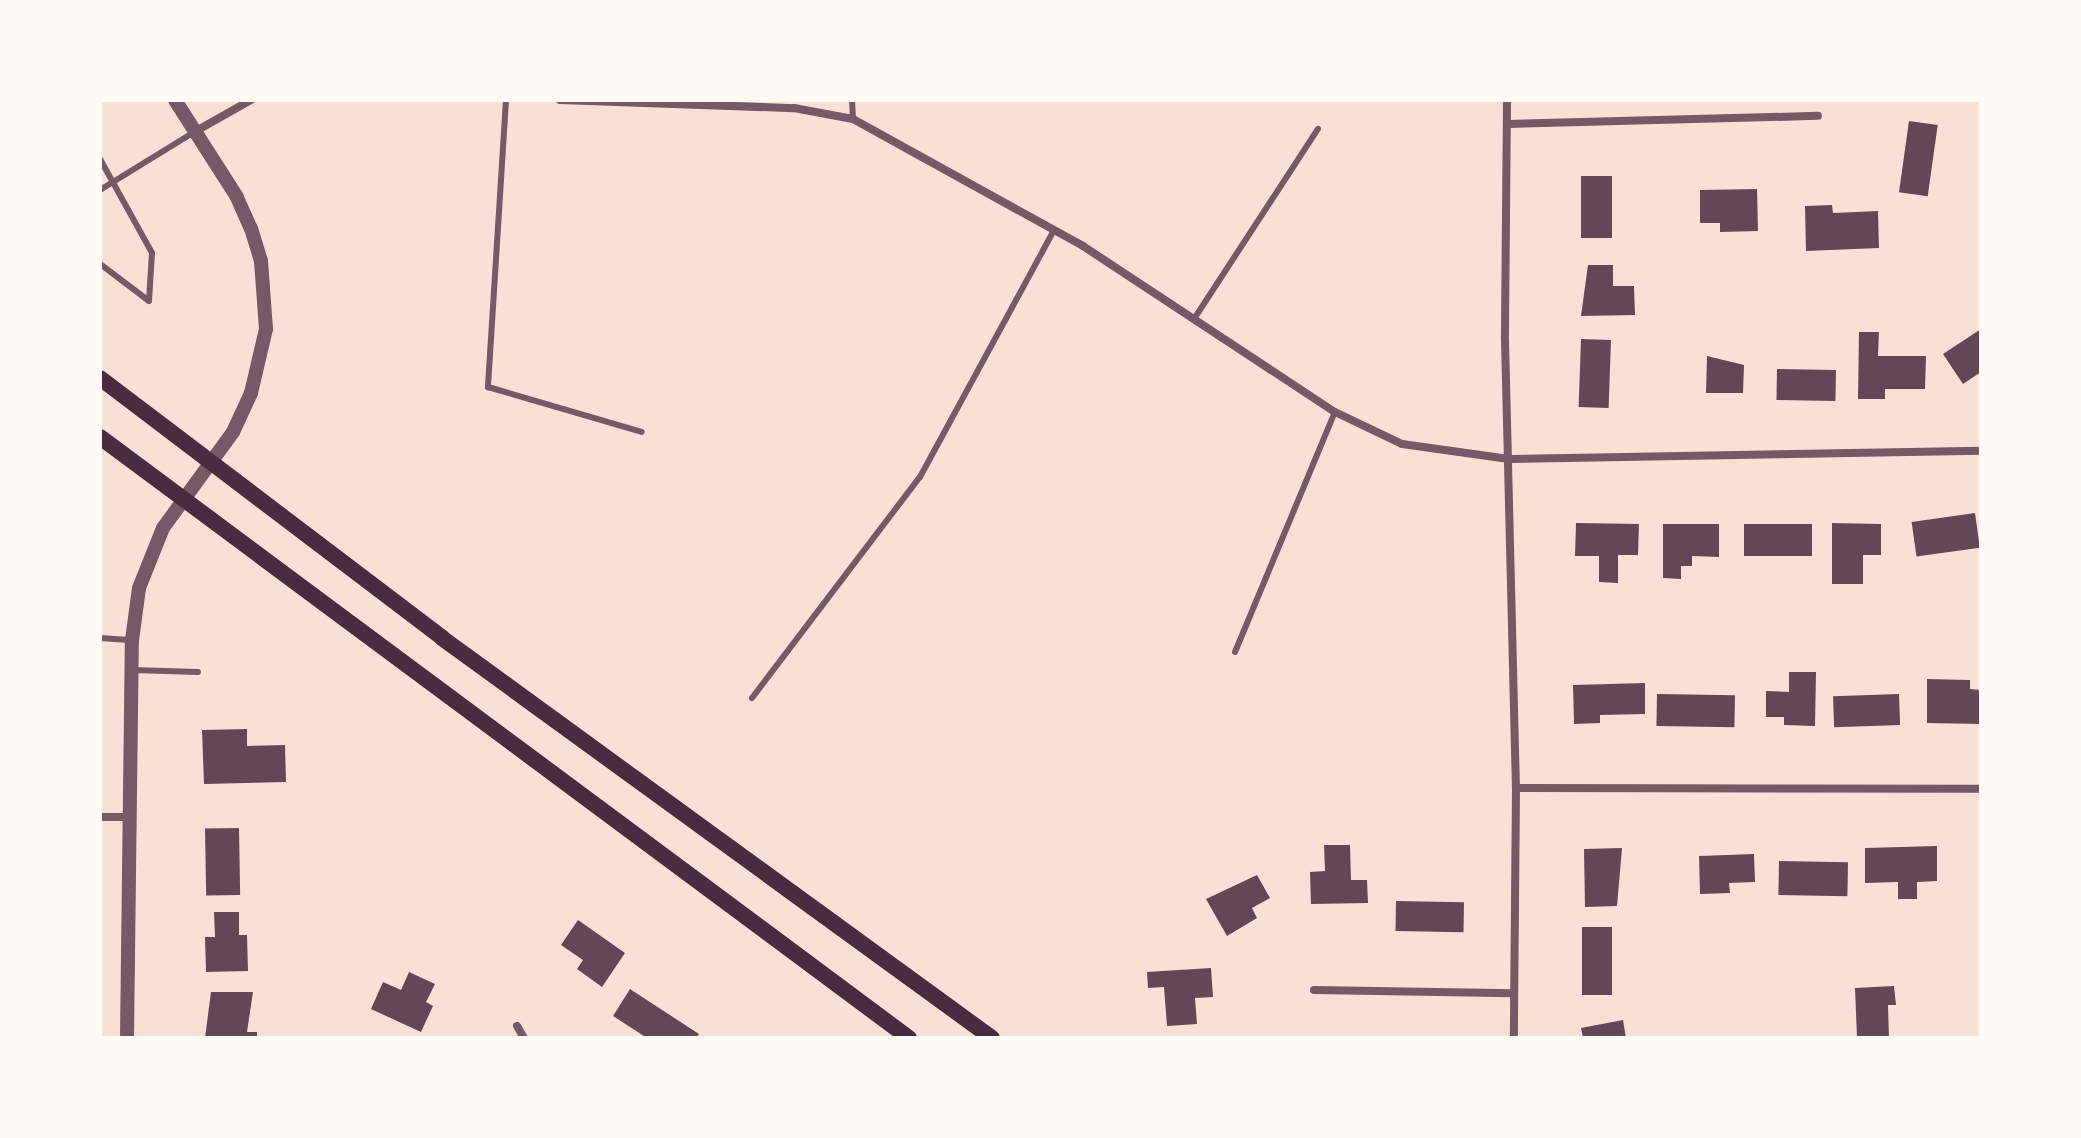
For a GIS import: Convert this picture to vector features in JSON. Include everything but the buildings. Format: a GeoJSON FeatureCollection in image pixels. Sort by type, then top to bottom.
{"type":"FeatureCollection","features":[{"type":"Feature","properties":{"kind":"main road"},"geometry":{"type":"LineString","coordinates":[[100,378],[212,460],[442,638],[992,1038]]}},
{"type":"Feature","properties":{"kind":"main road"},"geometry":{"type":"LineString","coordinates":[[100,437],[909,1038]]}},
{"type":"Feature","properties":{"kind":"street"},"geometry":{"type":"LineString","coordinates":[[127,1038],[132,640],[149,559],[183,498],[212,460],[251,393],[266,329],[265,297],[251,229],[175,100]]}},
{"type":"Feature","properties":{"kind":"street"},"geometry":{"type":"LineString","coordinates":[[196,131],[251,100]]}},
{"type":"Feature","properties":{"kind":"street"},"geometry":{"type":"LineString","coordinates":[[560,100],[794,108],[853,119],[1054,230],[1335,412],[1402,444],[1509,459],[1981,451]]}},
{"type":"Feature","properties":{"kind":"street"},"geometry":{"type":"LineString","coordinates":[[1507,100],[1509,459],[1516,788],[1514,1038]]}},
{"type":"Feature","properties":{"kind":"street"},"geometry":{"type":"LineString","coordinates":[[1507,124],[1818,116]]}},
{"type":"Feature","properties":{"kind":"street"},"geometry":{"type":"LineString","coordinates":[[1516,788],[1981,789]]}},
{"type":"Feature","properties":{"kind":"street"},"geometry":{"type":"LineString","coordinates":[[100,817],[129,817]]}},
{"type":"Feature","properties":{"kind":"street"},"geometry":{"type":"LineString","coordinates":[[1314,990],[1514,993]]}},
{"type":"Feature","properties":{"kind":"street"},"geometry":{"type":"LineString","coordinates":[[517,1026],[524,1038]]}},
{"type":"Feature","properties":{"kind":"lane"},"geometry":{"type":"LineString","coordinates":[[506,100],[488,387],[642,432]]}},
{"type":"Feature","properties":{"kind":"lane"},"geometry":{"type":"LineString","coordinates":[[852,100],[853,119]]}},
{"type":"Feature","properties":{"kind":"lane"},"geometry":{"type":"LineString","coordinates":[[1194,319],[1318,129]]}},
{"type":"Feature","properties":{"kind":"lane"},"geometry":{"type":"LineString","coordinates":[[100,190],[196,131]]}},
{"type":"Feature","properties":{"kind":"lane"},"geometry":{"type":"LineString","coordinates":[[100,159],[152,253],[149,301],[100,264]]}},
{"type":"Feature","properties":{"kind":"lane"},"geometry":{"type":"LineString","coordinates":[[752,698],[920,477],[1054,230]]}},
{"type":"Feature","properties":{"kind":"lane"},"geometry":{"type":"LineString","coordinates":[[1235,652],[1335,412]]}},
{"type":"Feature","properties":{"kind":"lane"},"geometry":{"type":"LineString","coordinates":[[100,638],[132,640]]}},
{"type":"Feature","properties":{"kind":"lane"},"geometry":{"type":"LineString","coordinates":[[132,670],[198,672]]}}]}
